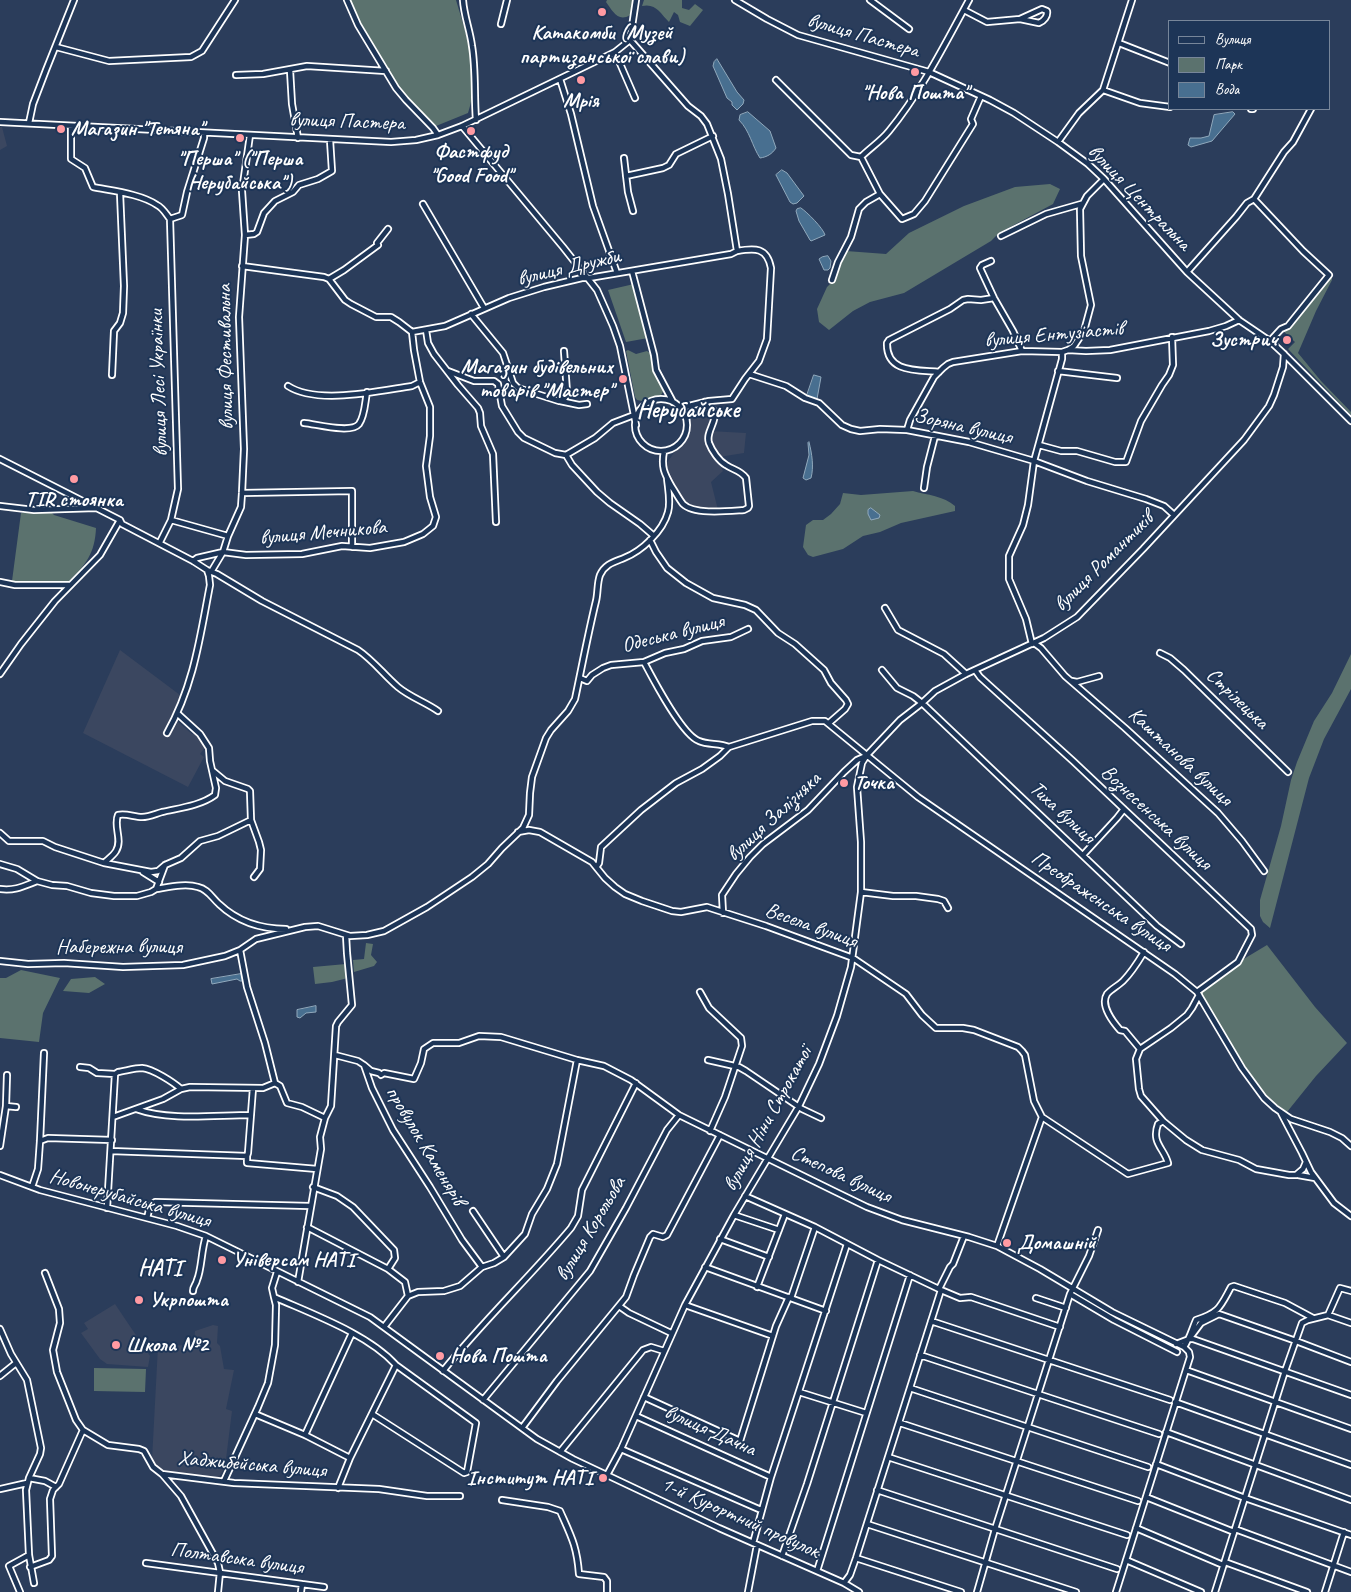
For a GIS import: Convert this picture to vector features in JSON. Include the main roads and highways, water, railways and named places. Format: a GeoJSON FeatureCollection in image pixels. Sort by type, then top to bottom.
{"type":"FeatureCollection","features":[{"type":"Feature","properties":{"kind":"water"},"geometry":{"type":"Polygon","coordinates":[[[717,59],[744,100],[737,110],[727,98],[713,66],[717,59]]]}},
{"type":"Feature","properties":{"kind":"water"},"geometry":{"type":"Polygon","coordinates":[[[748,112],[770,131],[776,148],[767,156],[760,158],[746,129],[739,120],[740,115],[748,112]]]}},
{"type":"Feature","properties":{"kind":"water"},"geometry":{"type":"Polygon","coordinates":[[[1233,112],[1235,114],[1212,141],[1191,147],[1188,145],[1190,138],[1209,136],[1214,115],[1233,112]]]}},
{"type":"Feature","properties":{"kind":"water"},"geometry":{"type":"Polygon","coordinates":[[[782,170],[787,173],[804,196],[797,203],[793,204],[790,202],[776,175],[782,170]]]}},
{"type":"Feature","properties":{"kind":"water"},"geometry":{"type":"Polygon","coordinates":[[[801,208],[814,220],[825,235],[810,240],[799,221],[796,211],[801,208]]]}},
{"type":"Feature","properties":{"kind":"water"},"geometry":{"type":"Polygon","coordinates":[[[828,256],[831,261],[830,268],[824,270],[819,259],[828,256]]]}},
{"type":"Feature","properties":{"kind":"water"},"geometry":{"type":"Polygon","coordinates":[[[814,375],[821,377],[817,399],[807,395],[814,375]]]}},
{"type":"Feature","properties":{"kind":"water"},"geometry":{"type":"Polygon","coordinates":[[[809,442],[812,469],[811,478],[806,480],[803,478],[809,455],[809,442]]]}},
{"type":"Feature","properties":{"kind":"water"},"geometry":{"type":"Polygon","coordinates":[[[871,508],[880,515],[879,518],[871,520],[868,510],[871,508]]]}},
{"type":"Feature","properties":{"kind":"water"},"geometry":{"type":"Polygon","coordinates":[[[241,974],[243,981],[237,979],[212,984],[211,979],[241,974]]]}},
{"type":"Feature","properties":{"kind":"water"},"geometry":{"type":"Polygon","coordinates":[[[316,1006],[316,1012],[306,1013],[300,1018],[297,1017],[297,1010],[316,1006]]]}},
{"type":"Feature","properties":{"kind":"place","name":"Катакомби (Музей партизанської слави)"},"geometry":{"type":"Point","coordinates":[602,12]}},
{"type":"Feature","properties":{"kind":"place","name":"\"Нова Пошта\""},"geometry":{"type":"Point","coordinates":[915,72]}},
{"type":"Feature","properties":{"kind":"place","name":"Мрія"},"geometry":{"type":"Point","coordinates":[581,80]}},
{"type":"Feature","properties":{"kind":"place","name":"Магазин \"Тетяна\""},"geometry":{"type":"Point","coordinates":[61,129]}},
{"type":"Feature","properties":{"kind":"place","name":"Фастфуд \"Good Food\""},"geometry":{"type":"Point","coordinates":[471,131]}},
{"type":"Feature","properties":{"kind":"place","name":"\"Перша\" (\"Перша Нерубайська\")"},"geometry":{"type":"Point","coordinates":[240,138]}},
{"type":"Feature","properties":{"kind":"place","name":"Зустрич"},"geometry":{"type":"Point","coordinates":[1287,340]}},
{"type":"Feature","properties":{"kind":"place","name":"Магазин будівельних товарів \"Мастер\""},"geometry":{"type":"Point","coordinates":[623,379]}},
{"type":"Feature","properties":{"kind":"place","name":"TIR стоянка"},"geometry":{"type":"Point","coordinates":[74,479]}},
{"type":"Feature","properties":{"kind":"place","name":"Точка"},"geometry":{"type":"Point","coordinates":[844,783]}},
{"type":"Feature","properties":{"kind":"place","name":"Домашній"},"geometry":{"type":"Point","coordinates":[1007,1243]}},
{"type":"Feature","properties":{"kind":"place","name":"Універсам НАТІ"},"geometry":{"type":"Point","coordinates":[222,1260]}},
{"type":"Feature","properties":{"kind":"place","name":"Укрпошта"},"geometry":{"type":"Point","coordinates":[139,1300]}},
{"type":"Feature","properties":{"kind":"place","name":"Школа №2"},"geometry":{"type":"Point","coordinates":[116,1345]}},
{"type":"Feature","properties":{"kind":"place","name":"Нова Пошта"},"geometry":{"type":"Point","coordinates":[440,1356]}},
{"type":"Feature","properties":{"kind":"place","name":"Інститут НАТІ"},"geometry":{"type":"Point","coordinates":[603,1478]}},
{"type":"Feature","properties":{"kind":"district","name":"Нерубайське"},"geometry":{"type":"Point","coordinates":[688,411]}},
{"type":"Feature","properties":{"kind":"district","name":"НАТІ"},"geometry":{"type":"Point","coordinates":[160,1269]}}]}
